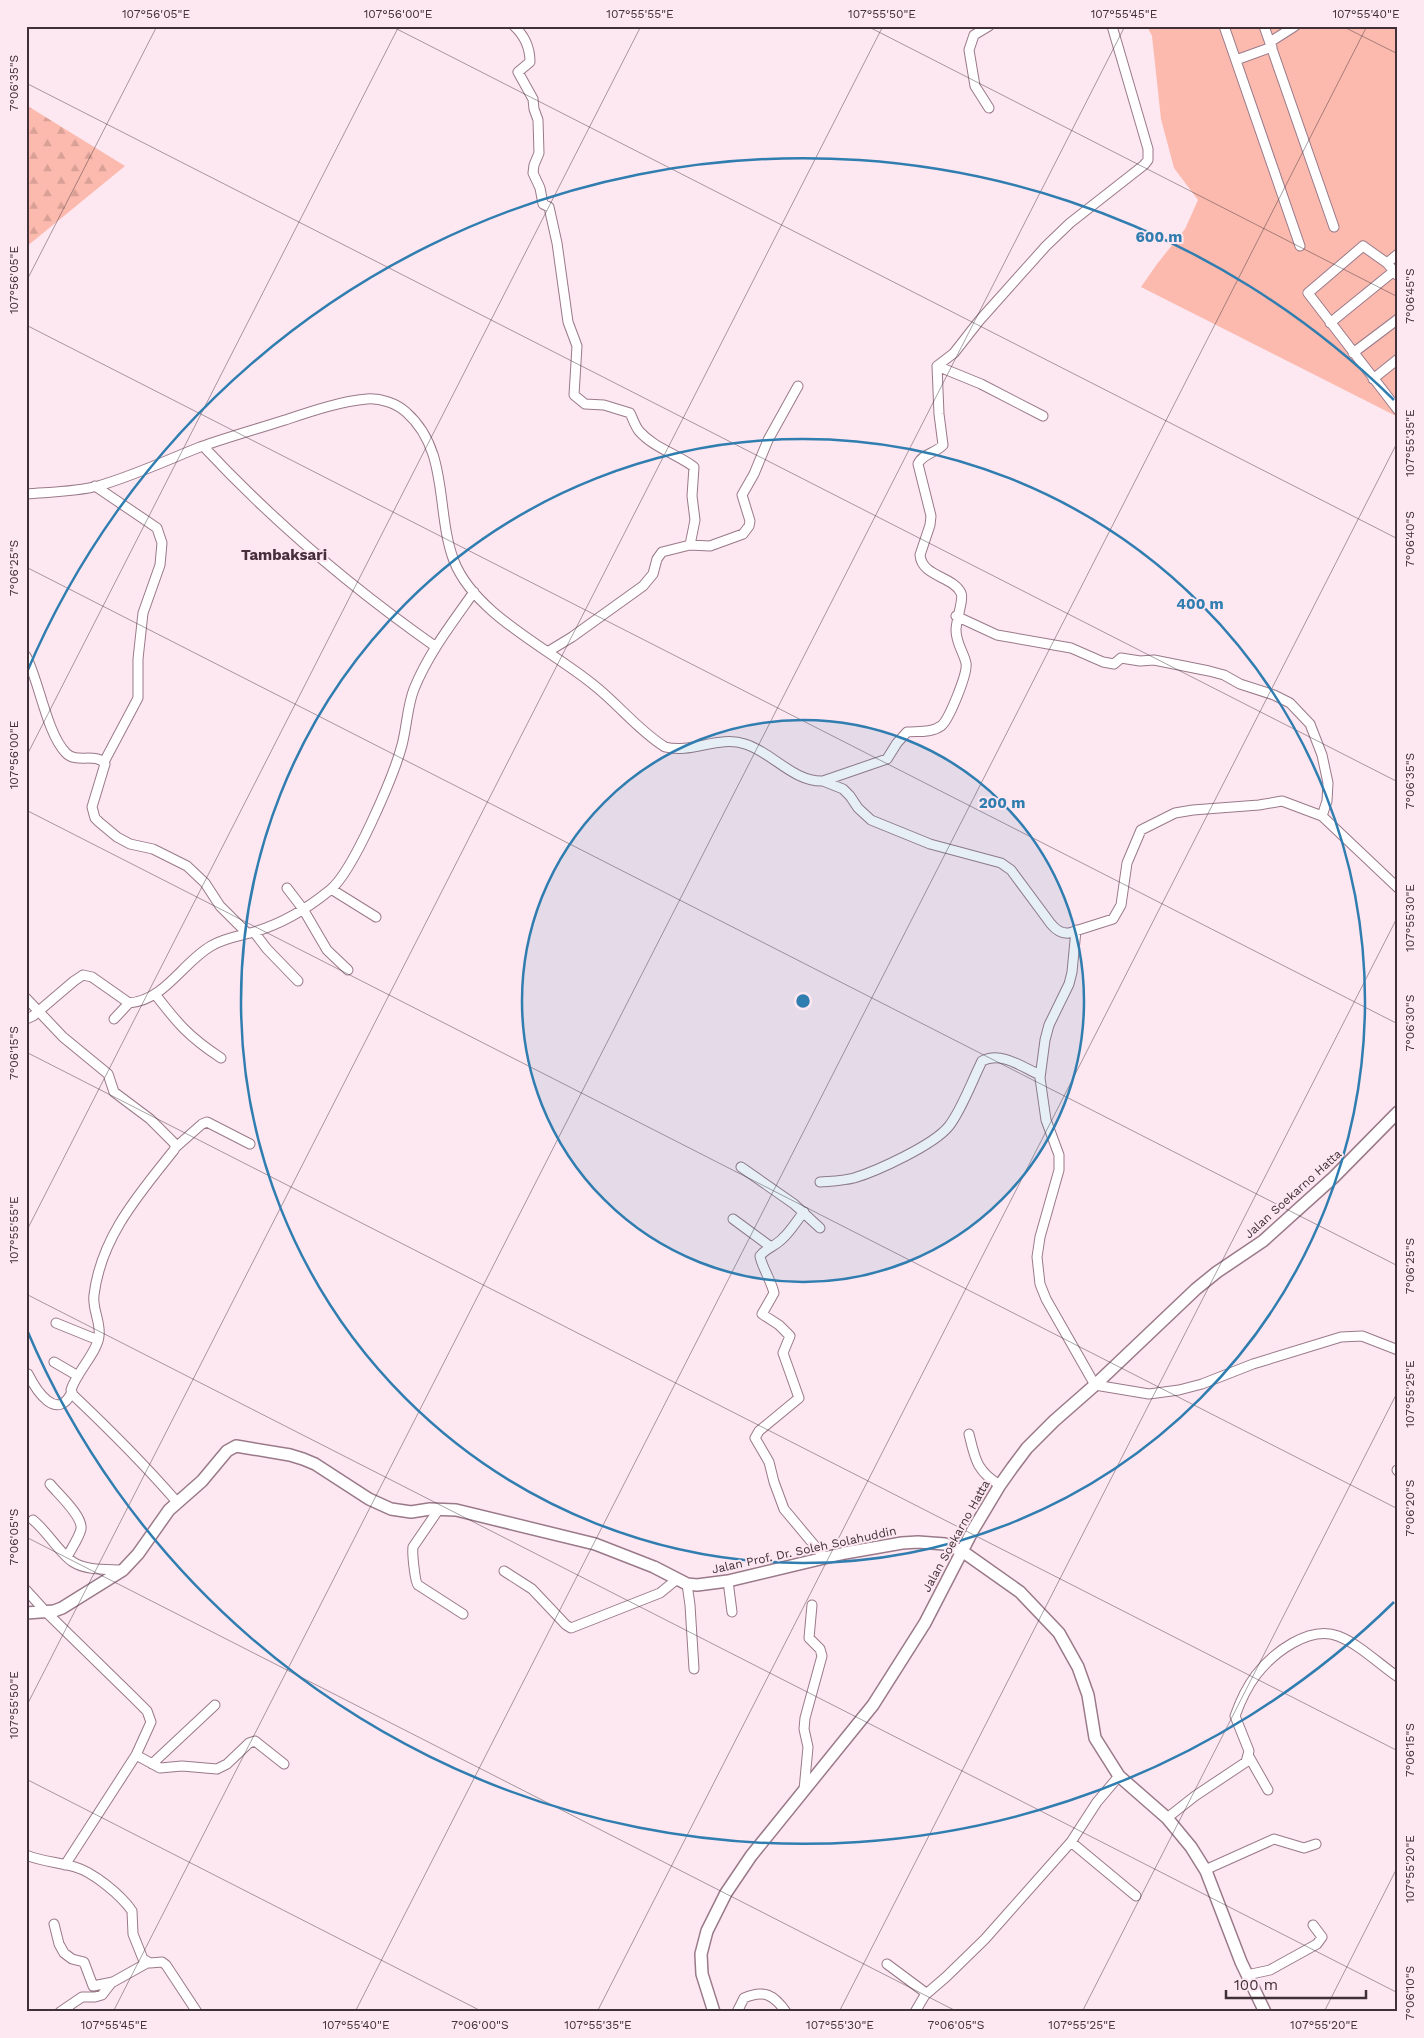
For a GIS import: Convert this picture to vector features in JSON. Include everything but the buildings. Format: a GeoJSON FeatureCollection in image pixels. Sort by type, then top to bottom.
{"type":"FeatureCollection","features":[{"type":"Feature","properties":{"kind":"street"},"geometry":{"type":"LineString","coordinates":[[514,26],[522,34],[530,50],[530,62],[518,72],[533,98],[538,120],[539,153],[534,164],[533,173],[540,188],[543,204],[549,207],[557,243],[568,322],[576,346],[574,395],[585,404],[604,405],[630,413],[639,431],[657,446],[681,457],[694,467],[692,496],[695,520],[690,545]]}},
{"type":"Feature","properties":{"kind":"street"},"geometry":{"type":"LineString","coordinates":[[989,26],[974,36],[969,50],[975,86],[989,108]]}},
{"type":"Feature","properties":{"kind":"street"},"geometry":{"type":"LineString","coordinates":[[936,366],[954,353],[1046,246],[1070,223],[1148,160],[1148,150],[1112,26]]}},
{"type":"Feature","properties":{"kind":"street"},"geometry":{"type":"LineString","coordinates":[[1224,26],[1300,246]]}},
{"type":"Feature","properties":{"kind":"street"},"geometry":{"type":"LineString","coordinates":[[1264,26],[1334,227]]}},
{"type":"Feature","properties":{"kind":"street"},"geometry":{"type":"LineString","coordinates":[[1236,60],[1271,45],[1295,26]]}},
{"type":"Feature","properties":{"kind":"street"},"geometry":{"type":"LineString","coordinates":[[1330,323],[1396,274],[1387,263],[1363,246],[1308,293],[1330,323],[1353,353],[1398,410]]}},
{"type":"Feature","properties":{"kind":"street"},"geometry":{"type":"LineString","coordinates":[[1387,263],[1398,254]]}},
{"type":"Feature","properties":{"kind":"street"},"geometry":{"type":"LineString","coordinates":[[1353,353],[1398,319]]}},
{"type":"Feature","properties":{"kind":"street"},"geometry":{"type":"LineString","coordinates":[[1373,379],[1398,359]]}},
{"type":"Feature","properties":{"kind":"street"},"geometry":{"type":"LineString","coordinates":[[936,366],[981,384],[1042,416]]}},
{"type":"Feature","properties":{"kind":"street"},"geometry":{"type":"LineString","coordinates":[[26,494],[95,486],[203,446],[313,411],[367,399],[380,400],[402,409],[424,433],[432,448],[439,475],[449,546],[455,562],[474,592],[495,613],[602,691],[635,723],[665,747],[693,747],[734,742],[744,744],[799,776],[823,781],[887,759],[907,732],[924,732],[942,725],[952,711],[966,670],[966,664],[957,642],[956,616],[962,594],[958,588],[926,568],[920,555],[931,516],[918,464],[923,457],[938,451],[943,445],[938,414],[936,366]]}},
{"type":"Feature","properties":{"kind":"street"},"geometry":{"type":"LineString","coordinates":[[549,651],[572,637],[643,586],[653,574],[657,560],[662,552],[690,545],[710,546],[739,536],[746,530],[750,521],[742,495],[754,474],[768,440],[798,386]]}},
{"type":"Feature","properties":{"kind":"street"},"geometry":{"type":"LineString","coordinates":[[203,446],[240,485],[306,545],[394,617],[436,646]]}},
{"type":"Feature","properties":{"kind":"street"},"geometry":{"type":"LineString","coordinates":[[95,486],[157,528],[162,543],[160,565],[143,614],[138,659],[138,698],[104,762],[105,768],[92,807],[93,813],[99,822],[117,837],[130,844],[153,849],[188,866],[205,883],[220,906],[250,932],[298,981]]}},
{"type":"Feature","properties":{"kind":"street"},"geometry":{"type":"LineString","coordinates":[[26,1019],[38,1012],[74,981],[83,976],[92,977],[128,1003],[139,1002],[155,994],[209,947],[226,939],[289,917],[331,889],[338,882],[352,860],[396,764],[414,689],[436,646],[474,592]]}},
{"type":"Feature","properties":{"kind":"street"},"geometry":{"type":"LineString","coordinates":[[956,616],[996,635],[1071,648],[1103,662],[1114,664],[1121,658],[1140,661],[1154,660],[1209,671],[1224,675],[1240,684],[1274,695],[1290,703],[1310,724],[1322,755],[1328,783],[1327,801],[1322,816]]}},
{"type":"Feature","properties":{"kind":"street"},"geometry":{"type":"LineString","coordinates":[[26,656],[32,666],[51,724],[64,751],[75,758],[98,759],[104,762]]}},
{"type":"Feature","properties":{"kind":"street"},"geometry":{"type":"LineString","coordinates":[[823,781],[842,789],[871,820],[930,844],[1000,863],[1011,870],[1055,930],[1063,934],[1113,919],[1121,905],[1127,864],[1141,830],[1175,813],[1193,810],[1259,805],[1282,801],[1322,816],[1396,883]]}},
{"type":"Feature","properties":{"kind":"street"},"geometry":{"type":"LineString","coordinates":[[287,888],[303,909],[327,950],[348,970]]}},
{"type":"Feature","properties":{"kind":"street"},"geometry":{"type":"LineString","coordinates":[[331,889],[376,917]]}},
{"type":"Feature","properties":{"kind":"street"},"geometry":{"type":"LineString","coordinates":[[1076,930],[1070,984],[1049,1025],[1040,1075],[1046,1120],[1059,1155],[1059,1170],[1044,1220],[1038,1250],[1040,1284],[1050,1306],[1095,1385],[1149,1394],[1179,1390],[1202,1384],[1263,1361],[1342,1337],[1362,1336],[1398,1350]]}},
{"type":"Feature","properties":{"kind":"street"},"geometry":{"type":"LineString","coordinates":[[155,994],[183,1030],[221,1058]]}},
{"type":"Feature","properties":{"kind":"street"},"geometry":{"type":"LineString","coordinates":[[26,998],[63,1037],[108,1074],[114,1092],[150,1119],[173,1140],[176,1147]]}},
{"type":"Feature","properties":{"kind":"street"},"geometry":{"type":"LineString","coordinates":[[114,1019],[128,1003]]}},
{"type":"Feature","properties":{"kind":"street"},"geometry":{"type":"LineString","coordinates":[[820,1182],[836,1182],[868,1173],[938,1137],[952,1121],[982,1061],[989,1057],[998,1057],[1040,1075]]}},
{"type":"Feature","properties":{"kind":"street","name":"Jalan Soekarno Hatta"},"geometry":{"type":"LineString","coordinates":[[714,2012],[702,1974],[701,1954],[708,1931],[726,1893],[746,1863],[874,1705],[925,1623],[962,1551],[1000,1485],[1038,1437],[1067,1408],[1095,1385],[1196,1288],[1271,1235],[1334,1177],[1398,1112]]}},
{"type":"Feature","properties":{"kind":"street"},"geometry":{"type":"LineString","coordinates":[[28,1374],[35,1389],[49,1402],[58,1405],[63,1404],[68,1399],[72,1392],[72,1387],[98,1340],[99,1330],[94,1307],[94,1295],[105,1251],[129,1208],[176,1147],[202,1124],[207,1122],[250,1144]]}},
{"type":"Feature","properties":{"kind":"street"},"geometry":{"type":"LineString","coordinates":[[741,1167],[804,1212],[820,1228]]}},
{"type":"Feature","properties":{"kind":"street"},"geometry":{"type":"LineString","coordinates":[[804,1212],[791,1226],[784,1238],[760,1256],[774,1293],[762,1314],[779,1325],[790,1336],[782,1353],[799,1398],[759,1431],[755,1438],[768,1462],[784,1509],[825,1558]]}},
{"type":"Feature","properties":{"kind":"street"},"geometry":{"type":"LineString","coordinates":[[733,1219],[770,1247]]}},
{"type":"Feature","properties":{"kind":"street"},"geometry":{"type":"LineString","coordinates":[[56,1323],[98,1340]]}},
{"type":"Feature","properties":{"kind":"street"},"geometry":{"type":"LineString","coordinates":[[54,1362],[78,1376]]}},
{"type":"Feature","properties":{"kind":"street"},"geometry":{"type":"LineString","coordinates":[[72,1392],[144,1464],[177,1502]]}},
{"type":"Feature","properties":{"kind":"street"},"geometry":{"type":"LineString","coordinates":[[969,1434],[975,1461],[991,1480],[1000,1485]]}},
{"type":"Feature","properties":{"kind":"street"},"geometry":{"type":"LineString","coordinates":[[26,1613],[46,1612],[62,1608],[123,1570],[138,1554],[168,1510],[202,1481],[227,1452],[236,1446],[303,1459],[315,1464],[369,1499],[391,1509],[411,1512],[438,1509],[456,1510],[595,1544],[654,1567],[681,1582],[690,1605],[694,1669]]}},
{"type":"Feature","properties":{"kind":"street"},"geometry":{"type":"LineString","coordinates":[[50,1484],[76,1513],[80,1522],[81,1529],[67,1557]]}},
{"type":"Feature","properties":{"kind":"street"},"geometry":{"type":"LineString","coordinates":[[438,1509],[413,1548],[414,1579],[418,1585],[463,1614]]}},
{"type":"Feature","properties":{"kind":"street"},"geometry":{"type":"LineString","coordinates":[[33,1520],[67,1557],[82,1566],[123,1570]]}},
{"type":"Feature","properties":{"kind":"street","name":"Jalan Prof. Dr. Soleh Solahuddin"},"geometry":{"type":"LineString","coordinates":[[681,1582],[697,1585],[728,1580],[874,1548],[918,1542],[945,1544],[962,1551],[1020,1592],[1059,1633],[1078,1666],[1088,1695],[1095,1738],[1119,1776],[1167,1818],[1191,1847],[1205,1870],[1263,2011]]}},
{"type":"Feature","properties":{"kind":"street"},"geometry":{"type":"LineString","coordinates":[[504,1571],[532,1589],[566,1626],[571,1628],[660,1593],[681,1582]]}},
{"type":"Feature","properties":{"kind":"street"},"geometry":{"type":"LineString","coordinates":[[728,1580],[732,1612]]}},
{"type":"Feature","properties":{"kind":"street"},"geometry":{"type":"LineString","coordinates":[[26,1590],[147,1711],[150,1719],[150,1725],[136,1755],[66,1865]]}},
{"type":"Feature","properties":{"kind":"street"},"geometry":{"type":"LineString","coordinates":[[804,1791],[808,1747],[804,1729],[805,1718],[822,1656],[820,1649],[809,1638],[812,1605]]}},
{"type":"Feature","properties":{"kind":"street"},"geometry":{"type":"LineString","coordinates":[[1167,1818],[1195,1796],[1246,1762],[1249,1751],[1235,1716],[1256,1675],[1296,1640],[1316,1634],[1337,1636],[1354,1645],[1398,1677]]}},
{"type":"Feature","properties":{"kind":"street"},"geometry":{"type":"LineString","coordinates":[[152,1764],[215,1705]]}},
{"type":"Feature","properties":{"kind":"street"},"geometry":{"type":"LineString","coordinates":[[136,1755],[165,1769],[182,1766],[217,1769],[227,1764],[249,1743],[256,1741],[284,1764]]}},
{"type":"Feature","properties":{"kind":"street"},"geometry":{"type":"LineString","coordinates":[[1248,1756],[1268,1790]]}},
{"type":"Feature","properties":{"kind":"street"},"geometry":{"type":"LineString","coordinates":[[915,2012],[926,1993],[946,1977],[985,1939],[1071,1842],[1097,1802],[1119,1776]]}},
{"type":"Feature","properties":{"kind":"street"},"geometry":{"type":"LineString","coordinates":[[1205,1870],[1274,1839],[1304,1848],[1316,1844]]}},
{"type":"Feature","properties":{"kind":"street"},"geometry":{"type":"LineString","coordinates":[[1071,1842],[1136,1896]]}},
{"type":"Feature","properties":{"kind":"street"},"geometry":{"type":"LineString","coordinates":[[26,1855],[45,1862],[81,1869],[96,1878],[129,1907],[133,1916],[133,1934],[143,1959],[147,1963]]}},
{"type":"Feature","properties":{"kind":"street"},"geometry":{"type":"LineString","coordinates":[[54,1924],[61,1949],[72,1959],[84,1962],[93,1986],[112,1982],[147,1963],[162,1962],[166,1965],[197,2012]]}},
{"type":"Feature","properties":{"kind":"street"},"geometry":{"type":"LineString","coordinates":[[1247,1975],[1270,1970],[1316,1944],[1322,1937],[1313,1925]]}},
{"type":"Feature","properties":{"kind":"street"},"geometry":{"type":"LineString","coordinates":[[887,1964],[926,1993]]}},
{"type":"Feature","properties":{"kind":"street"},"geometry":{"type":"LineString","coordinates":[[60,2012],[82,1996],[95,1997],[102,1995],[112,1982]]}},
{"type":"Feature","properties":{"kind":"street"},"geometry":{"type":"LineString","coordinates":[[737,2012],[744,1998],[762,1993],[778,2001],[786,2012]]}},
{"type":"Feature","properties":{"kind":"green space"},"geometry":{"type":"Polygon","coordinates":[[[1147,26],[1398,26],[1398,417],[1141,287],[1185,229],[1198,200],[1174,168],[1161,119],[1152,36],[1147,26]]]}},
{"type":"Feature","properties":{"kind":"green space"},"geometry":{"type":"Polygon","coordinates":[[[26,105],[125,166],[26,247],[26,105]]]}},
{"type":"Feature","properties":{"kind":"district","name":"Tambaksari"},"geometry":{"type":"Point","coordinates":[284,555]}}]}
